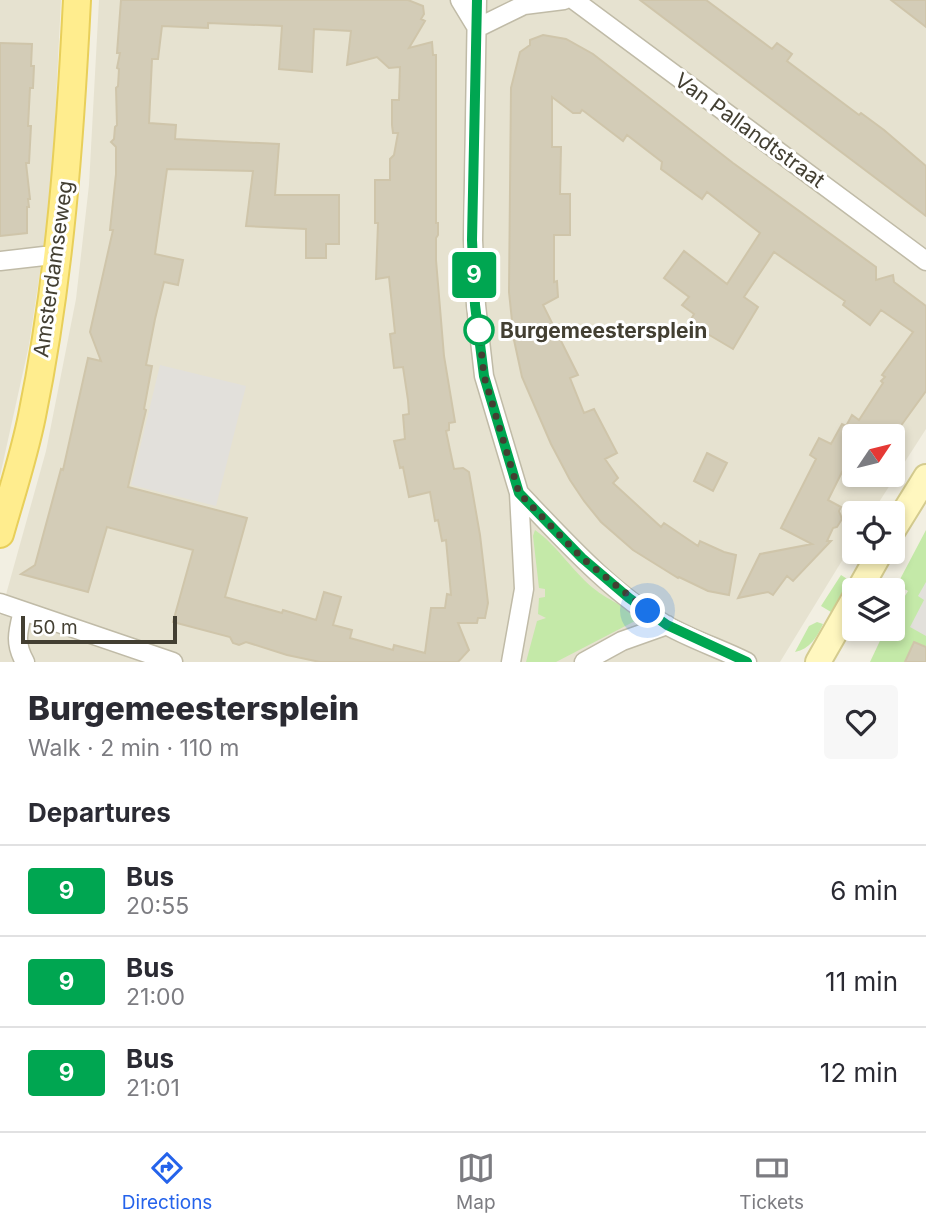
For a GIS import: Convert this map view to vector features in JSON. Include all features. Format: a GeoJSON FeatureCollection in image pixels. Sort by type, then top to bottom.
{"type":"FeatureCollection","features":[{"type":"Feature","properties":{"kind":"main road","name":"Amsterdamseweg"},"geometry":{"type":"LineString","coordinates":[[0,534],[32,417],[58,257],[70,139],[77,0]]}},
{"type":"Feature","properties":{"kind":"main road"},"geometry":{"type":"LineString","coordinates":[[905,511],[926,477]]}},
{"type":"Feature","properties":{"kind":"main road"},"geometry":{"type":"LineString","coordinates":[[818,662],[842,620]]}},
{"type":"Feature","properties":{"kind":"street"},"geometry":{"type":"LineString","coordinates":[[460,0],[477,28]]}},
{"type":"Feature","properties":{"kind":"street"},"geometry":{"type":"LineString","coordinates":[[477,0],[472,240],[475,305],[484,376],[519,493],[524,589],[511,662]]}},
{"type":"Feature","properties":{"kind":"street"},"geometry":{"type":"LineString","coordinates":[[477,28],[524,5],[564,0]]}},
{"type":"Feature","properties":{"kind":"street","name":"Van Pallandtstraat"},"geometry":{"type":"LineString","coordinates":[[574,0],[926,261]]}},
{"type":"Feature","properties":{"kind":"street"},"geometry":{"type":"LineString","coordinates":[[0,261],[58,257]]}},
{"type":"Feature","properties":{"kind":"street"},"geometry":{"type":"LineString","coordinates":[[519,493],[582,558],[629,598],[667,625],[747,662]]}},
{"type":"Feature","properties":{"kind":"street"},"geometry":{"type":"LineString","coordinates":[[0,603],[173,662]]}},
{"type":"Feature","properties":{"kind":"street"},"geometry":{"type":"LineString","coordinates":[[23,611],[17,634],[17,649],[24,662]]}},
{"type":"Feature","properties":{"kind":"street"},"geometry":{"type":"LineString","coordinates":[[584,662],[622,641],[667,625]]}},
{"type":"Feature","properties":{"kind":"shaded area"},"geometry":{"type":"Polygon","coordinates":[[[0,0],[61,0],[48,219],[29,345],[0,476],[0,0]]]}},
{"type":"Feature","properties":{"kind":"shaded area"},"geometry":{"type":"Polygon","coordinates":[[[99,0],[926,0],[926,429],[905,462],[905,424],[842,424],[842,487],[889,487],[880,501],[842,501],[842,561],[780,662],[0,662],[0,616],[46,451],[76,299],[89,185],[99,0]]]}},
{"type":"Feature","properties":{"kind":"shaded area"},"geometry":{"type":"Polygon","coordinates":[[[160,365],[246,386],[216,506],[131,485],[160,365]]]}},
{"type":"Feature","properties":{"kind":"shaded area"},"geometry":{"type":"Polygon","coordinates":[[[926,582],[926,636],[910,627],[924,600],[918,596],[926,582]]]}},
{"type":"Feature","properties":{"kind":"green space"},"geometry":{"type":"Polygon","coordinates":[[[535,530],[581,577],[624,608],[635,621],[556,662],[526,662],[537,621],[546,618],[538,614],[539,598],[545,597],[545,589],[539,588],[533,536],[535,530]]]}},
{"type":"Feature","properties":{"kind":"green space"},"geometry":{"type":"Polygon","coordinates":[[[926,530],[926,662],[870,662],[880,641],[905,641],[905,596],[908,591],[905,589],[905,578],[901,578],[926,530]]]}},
{"type":"Feature","properties":{"kind":"green space"},"geometry":{"type":"Polygon","coordinates":[[[841,575],[846,578],[842,578],[842,596],[831,612],[821,606],[841,575]]]}},
{"type":"Feature","properties":{"kind":"green space"},"geometry":{"type":"Polygon","coordinates":[[[817,622],[823,624],[815,638],[805,648],[795,652],[809,626],[817,622]]]}},
{"type":"Feature","properties":{"kind":"building"},"geometry":{"type":"Polygon","coordinates":[[[121,0],[408,0],[423,6],[424,14],[421,19],[425,21],[409,48],[432,42],[433,55],[436,55],[436,260],[444,356],[455,422],[449,423],[449,430],[446,431],[454,469],[463,468],[469,472],[488,603],[485,618],[478,618],[477,623],[458,623],[469,650],[458,662],[320,662],[246,642],[239,645],[233,643],[230,637],[173,622],[193,550],[107,527],[88,592],[21,574],[35,565],[61,469],[63,470],[88,358],[101,361],[90,332],[113,230],[110,230],[116,147],[111,142],[117,125],[116,88],[120,53],[117,53],[121,0]],[[208,23],[208,28],[162,26],[158,59],[152,59],[149,123],[176,125],[175,139],[279,144],[275,195],[339,195],[339,244],[326,244],[326,258],[306,258],[306,229],[246,226],[253,171],[167,169],[155,254],[183,260],[178,285],[164,282],[155,319],[146,365],[152,366],[144,409],[146,410],[128,487],[247,518],[225,597],[316,620],[324,592],[341,597],[333,625],[352,630],[350,638],[393,650],[394,645],[425,653],[431,608],[445,608],[447,594],[451,595],[446,540],[442,541],[438,520],[435,521],[430,492],[409,497],[403,467],[400,468],[394,441],[405,439],[403,415],[409,414],[408,400],[403,367],[394,368],[390,334],[395,333],[389,277],[376,279],[378,223],[375,223],[375,180],[390,180],[390,159],[394,155],[398,133],[393,133],[392,100],[399,100],[400,67],[389,68],[377,57],[347,65],[351,31],[314,29],[312,72],[279,69],[282,26],[208,23]]]}},
{"type":"Feature","properties":{"kind":"building"},"geometry":{"type":"Polygon","coordinates":[[[640,0],[706,0],[772,49],[777,43],[792,54],[787,61],[859,115],[861,113],[884,130],[926,166],[926,216],[640,0]]]}},
{"type":"Feature","properties":{"kind":"building"},"geometry":{"type":"Polygon","coordinates":[[[891,0],[926,0],[926,27],[891,0]]]}},
{"type":"Feature","properties":{"kind":"building"},"geometry":{"type":"Polygon","coordinates":[[[543,35],[566,39],[593,54],[733,163],[876,267],[876,280],[893,275],[894,282],[926,306],[926,391],[902,424],[847,424],[852,415],[859,420],[883,383],[881,381],[885,377],[882,375],[913,332],[881,310],[870,325],[843,305],[845,301],[774,252],[744,297],[758,307],[733,349],[689,323],[694,314],[682,305],[689,297],[664,278],[684,251],[727,284],[760,233],[707,192],[702,199],[661,169],[662,162],[627,135],[623,141],[582,110],[580,113],[573,113],[552,97],[552,147],[561,147],[560,194],[570,194],[570,235],[554,235],[554,282],[557,281],[558,297],[543,305],[578,375],[570,378],[584,413],[594,409],[617,453],[605,459],[618,478],[613,483],[661,527],[664,523],[698,546],[700,541],[736,555],[729,595],[708,591],[678,578],[633,550],[601,522],[570,480],[522,377],[514,340],[509,292],[511,88],[520,52],[530,45],[530,40],[543,35]]]}},
{"type":"Feature","properties":{"kind":"building"},"geometry":{"type":"Polygon","coordinates":[[[0,43],[32,44],[31,66],[34,66],[28,126],[31,126],[29,163],[26,163],[30,199],[27,207],[27,233],[0,236],[0,43]]]}},
{"type":"Feature","properties":{"kind":"building"},"geometry":{"type":"Polygon","coordinates":[[[842,424],[842,472],[828,500],[841,507],[839,511],[842,519],[837,527],[833,528],[827,541],[831,541],[793,581],[787,576],[773,595],[768,592],[738,598],[760,554],[812,544],[781,528],[816,459],[810,455],[819,438],[831,444],[842,424]]]}},
{"type":"Feature","properties":{"kind":"building"},"geometry":{"type":"Polygon","coordinates":[[[707,453],[727,463],[713,491],[694,481],[707,453]]]}},
{"type":"Feature","properties":{"kind":"building"},"geometry":{"type":"Polygon","coordinates":[[[914,642],[926,647],[926,662],[905,662],[914,642]]]}},
{"type":"Feature","properties":{"kind":"bus line","name":"9"},"geometry":{"type":"LineString","coordinates":[[477,0],[472,240],[475,305],[484,376],[519,493],[582,558],[629,598],[667,625],[747,662]]}},
{"type":"Feature","properties":{"kind":"place","name":"Burgemeestersplein"},"geometry":{"type":"Point","coordinates":[479,330]}},
{"type":"Feature","properties":{"kind":"route"},"geometry":{"type":"LineString","coordinates":[[479,330],[484,376],[519,493],[582,558],[648,611]]}}]}
